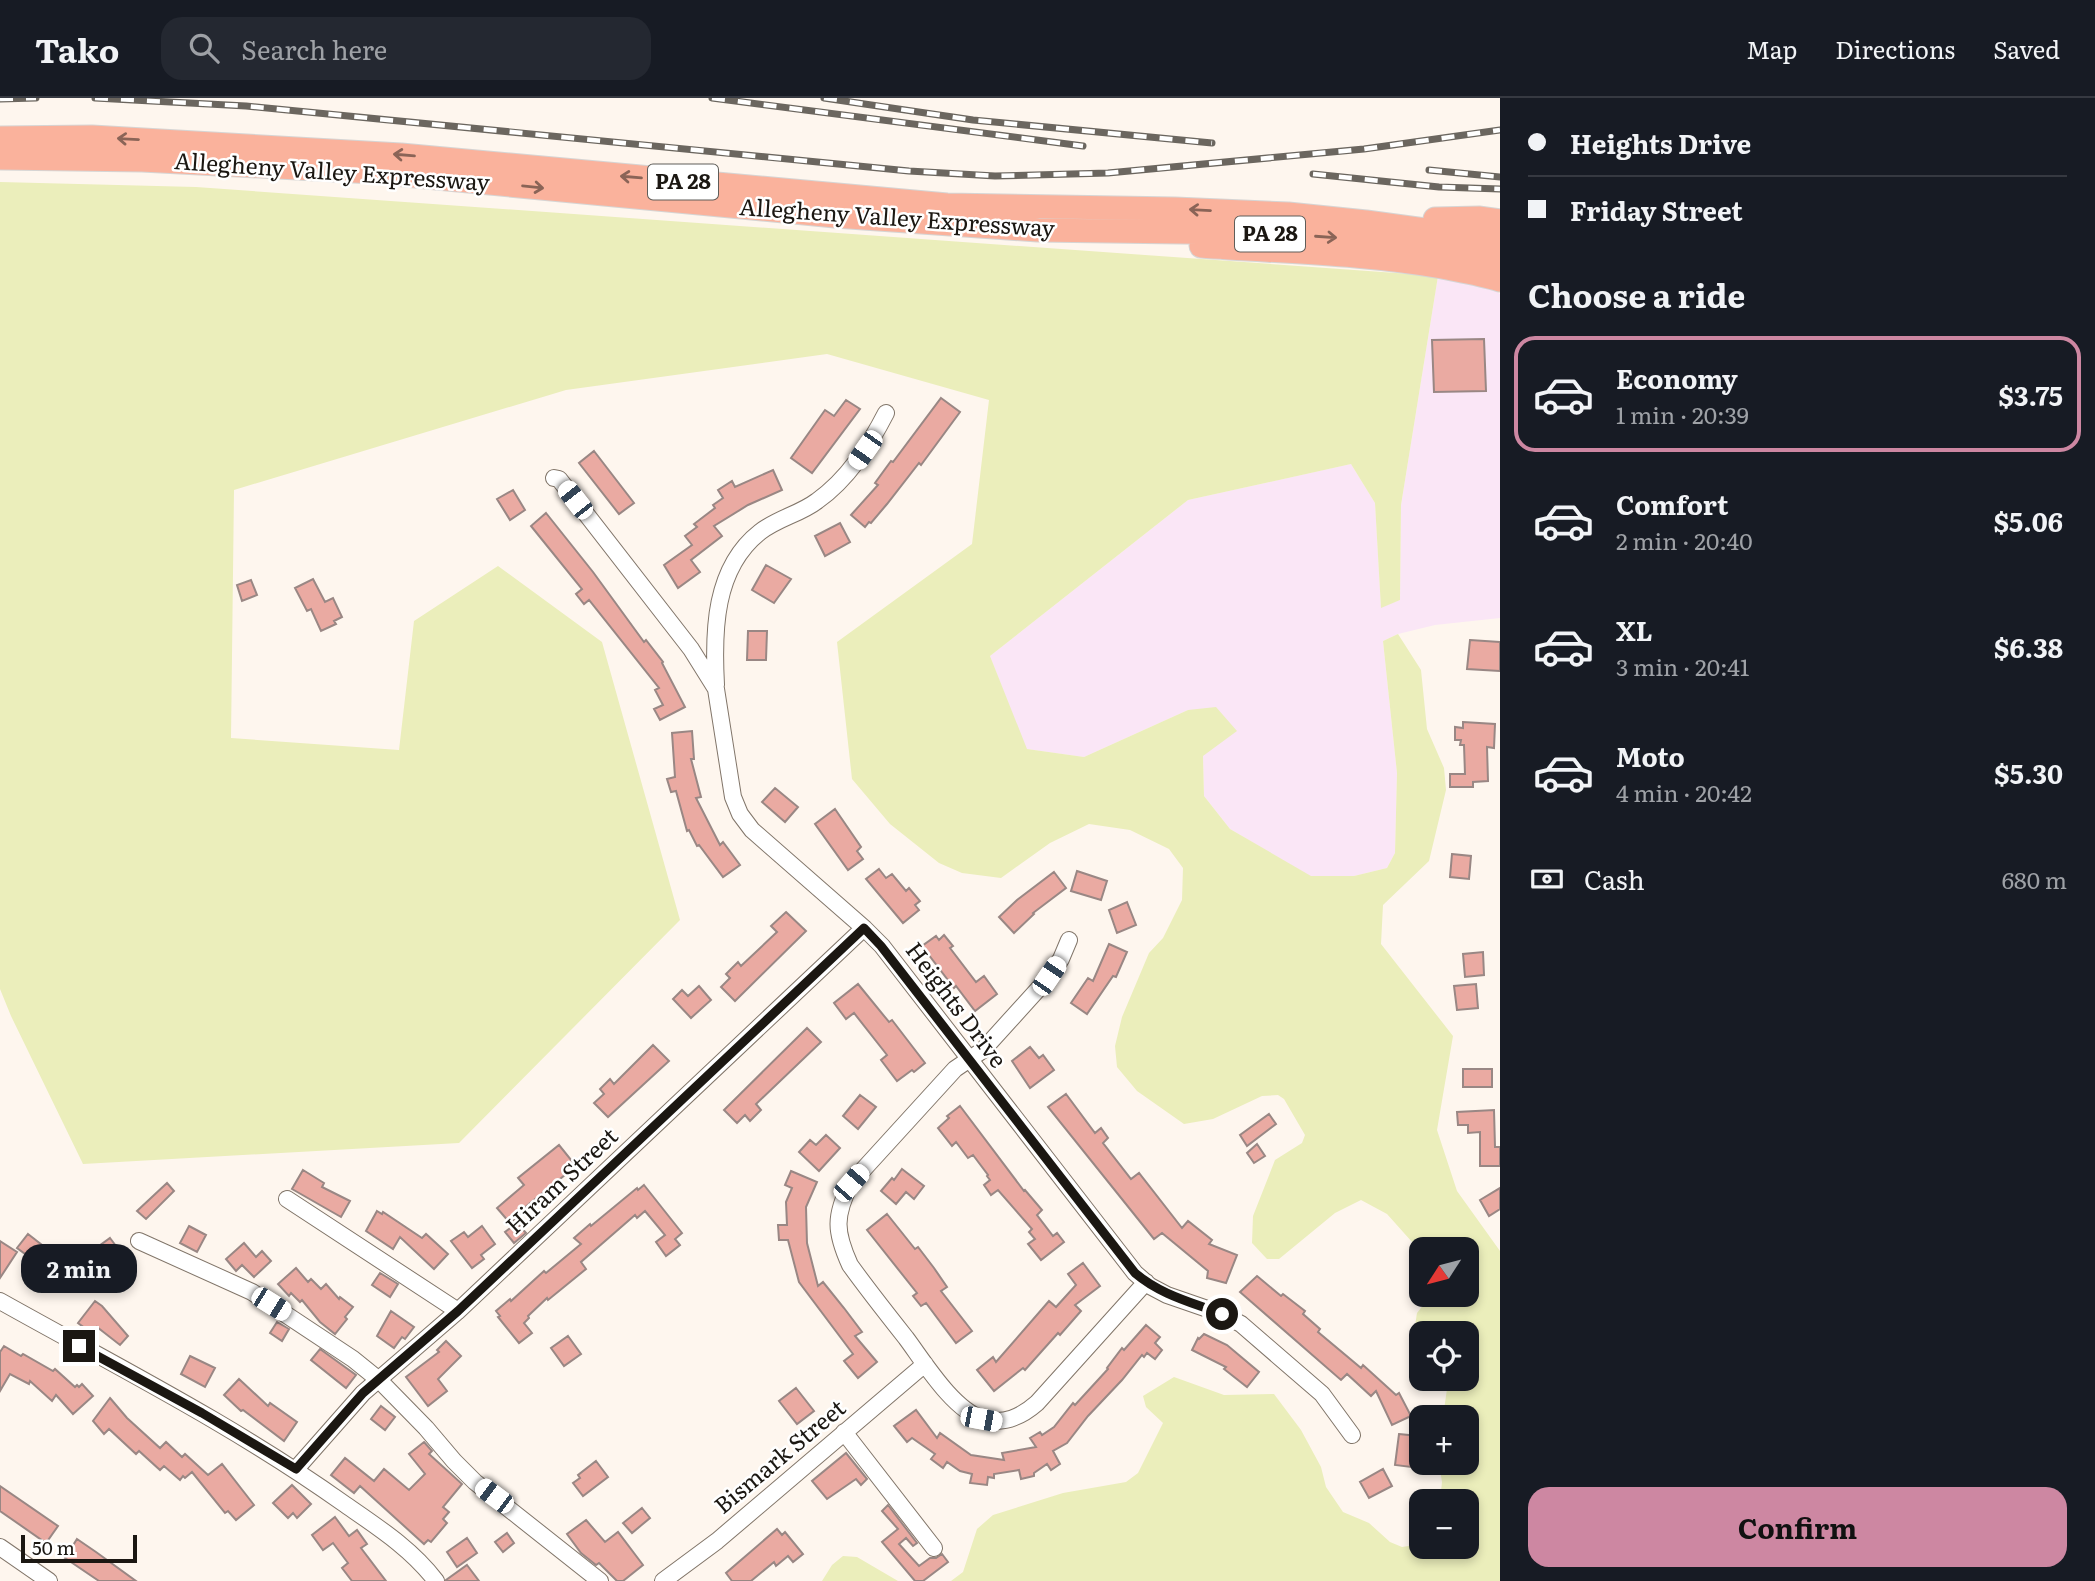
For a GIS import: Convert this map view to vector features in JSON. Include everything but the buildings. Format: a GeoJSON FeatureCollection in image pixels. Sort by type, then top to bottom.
{"type":"FeatureCollection","features":[{"type":"Feature","properties":{"kind":"highway","name":"Allegheny Valley Expressway"},"geometry":{"type":"LineString","coordinates":[[0,138],[92,137],[401,155],[947,205],[1289,214],[1500,240]]}},
{"type":"Feature","properties":{"kind":"highway","name":"Allegheny Valley Expressway"},"geometry":{"type":"LineString","coordinates":[[0,158],[142,160],[373,172],[835,216],[1038,230],[1125,243],[1354,256],[1497,275]]}},
{"type":"Feature","properties":{"kind":"highway"},"geometry":{"type":"LineString","coordinates":[[1366,222],[1480,218],[1500,221]]}},
{"type":"Feature","properties":{"kind":"street"},"geometry":{"type":"LineString","coordinates":[[716,689],[714,652],[720,598],[727,576],[739,555],[758,533],[814,503],[830,490],[855,464],[886,413]]}},
{"type":"Feature","properties":{"kind":"street","name":"Heights Drive"},"geometry":{"type":"LineString","coordinates":[[554,478],[559,479],[691,649],[716,689],[733,797],[740,814],[752,830],[881,946],[1135,1273],[1167,1295],[1222,1314],[1241,1324],[1322,1394],[1352,1435]]}},
{"type":"Feature","properties":{"kind":"street","name":"Hiram Street"},"geometry":{"type":"LineString","coordinates":[[296,1469],[363,1393],[458,1311],[864,928]]}},
{"type":"Feature","properties":{"kind":"street"},"geometry":{"type":"LineString","coordinates":[[1069,940],[1061,960],[1049,976],[983,1050],[955,1069],[851,1183],[838,1213],[837,1228],[842,1249],[850,1265],[946,1391],[967,1411],[981,1419],[1009,1420],[1025,1413],[1146,1282]]}},
{"type":"Feature","properties":{"kind":"street"},"geometry":{"type":"LineString","coordinates":[[287,1199],[458,1311]]}},
{"type":"Feature","properties":{"kind":"street"},"geometry":{"type":"LineString","coordinates":[[139,1241],[252,1293],[353,1359],[379,1380],[475,1482],[600,1581]]}},
{"type":"Feature","properties":{"kind":"street"},"geometry":{"type":"LineString","coordinates":[[0,1301],[202,1413],[296,1469],[412,1553],[436,1581]]}},
{"type":"Feature","properties":{"kind":"street","name":"Bismark Street"},"geometry":{"type":"LineString","coordinates":[[663,1581],[717,1541],[925,1364]]}},
{"type":"Feature","properties":{"kind":"street"},"geometry":{"type":"LineString","coordinates":[[844,1432],[934,1548]]}},
{"type":"Feature","properties":{"kind":"street"},"geometry":{"type":"LineString","coordinates":[[0,1547],[49,1581]]}},
{"type":"Feature","properties":{"kind":"shaded area"},"geometry":{"type":"Polygon","coordinates":[[[1438,276],[1483,282],[1500,294],[1500,618],[1435,625],[1398,634],[1383,641],[1397,773],[1395,853],[1387,868],[1354,876],[1310,876],[1230,829],[1204,796],[1203,756],[1188,710],[1084,757],[1026,749],[990,656],[1188,500],[1351,464],[1375,503],[1381,607],[1400,600],[1401,505],[1438,276]]]}},
{"type":"Feature","properties":{"kind":"green space"},"geometry":{"type":"Polygon","coordinates":[[[0,182],[196,187],[1438,276],[1401,505],[1400,600],[1381,608],[1375,503],[1351,464],[1188,500],[990,656],[1027,749],[1084,757],[1188,710],[1216,707],[1237,731],[1203,756],[1204,796],[1230,829],[1311,876],[1354,876],[1387,868],[1395,853],[1397,773],[1383,641],[1398,634],[1421,670],[1427,729],[1444,768],[1446,790],[1429,861],[1383,905],[1381,944],[1453,1036],[1437,1130],[1457,1191],[1500,1251],[1500,1581],[951,1581],[963,1572],[977,1529],[993,1515],[1063,1493],[1126,1482],[1138,1473],[1163,1423],[1146,1407],[1143,1396],[1174,1377],[1224,1395],[1274,1394],[1301,1430],[1321,1467],[1326,1487],[1343,1512],[1369,1523],[1390,1542],[1402,1547],[1409,1546],[1409,1559],[1479,1559],[1479,1489],[1441,1489],[1441,1475],[1479,1475],[1479,1405],[1445,1405],[1447,1391],[1479,1391],[1479,1321],[1416,1321],[1422,1307],[1479,1307],[1479,1237],[1409,1239],[1387,1214],[1361,1200],[1335,1213],[1279,1259],[1267,1259],[1252,1243],[1253,1216],[1275,1160],[1302,1143],[1305,1135],[1284,1099],[1278,1095],[1262,1096],[1213,1119],[1184,1124],[1137,1091],[1117,1067],[1115,1046],[1122,1017],[1149,953],[1163,938],[1182,900],[1183,868],[1169,849],[1130,830],[1089,824],[1050,843],[1001,878],[962,873],[939,863],[890,824],[852,779],[837,642],[972,544],[989,400],[827,354],[566,390],[234,490],[231,738],[399,750],[414,621],[498,566],[602,642],[680,920],[459,1143],[83,1164],[0,989],[0,182]]]}},
{"type":"Feature","properties":{"kind":"green space"},"geometry":{"type":"Polygon","coordinates":[[[843,1556],[857,1557],[898,1581],[822,1581],[832,1565],[843,1556]]]}},
{"type":"Feature","properties":{"kind":"railway"},"geometry":{"type":"LineString","coordinates":[[0,99],[36,98]]}},
{"type":"Feature","properties":{"kind":"railway"},"geometry":{"type":"LineString","coordinates":[[95,98],[246,106],[909,171],[995,176],[1108,173],[1364,149],[1500,130]]}},
{"type":"Feature","properties":{"kind":"railway"},"geometry":{"type":"LineString","coordinates":[[712,98],[1083,146]]}},
{"type":"Feature","properties":{"kind":"railway"},"geometry":{"type":"LineString","coordinates":[[824,98],[973,120],[1212,143]]}},
{"type":"Feature","properties":{"kind":"railway"},"geometry":{"type":"LineString","coordinates":[[1429,170],[1500,177]]}},
{"type":"Feature","properties":{"kind":"railway"},"geometry":{"type":"LineString","coordinates":[[1313,174],[1439,187],[1500,189]]}},
{"type":"Feature","properties":{"kind":"route"},"geometry":{"type":"LineString","coordinates":[[79,1346],[202,1413],[296,1469],[363,1393],[458,1311],[864,928],[881,946],[1135,1273],[1150,1286],[1167,1295],[1222,1314]]}}]}
